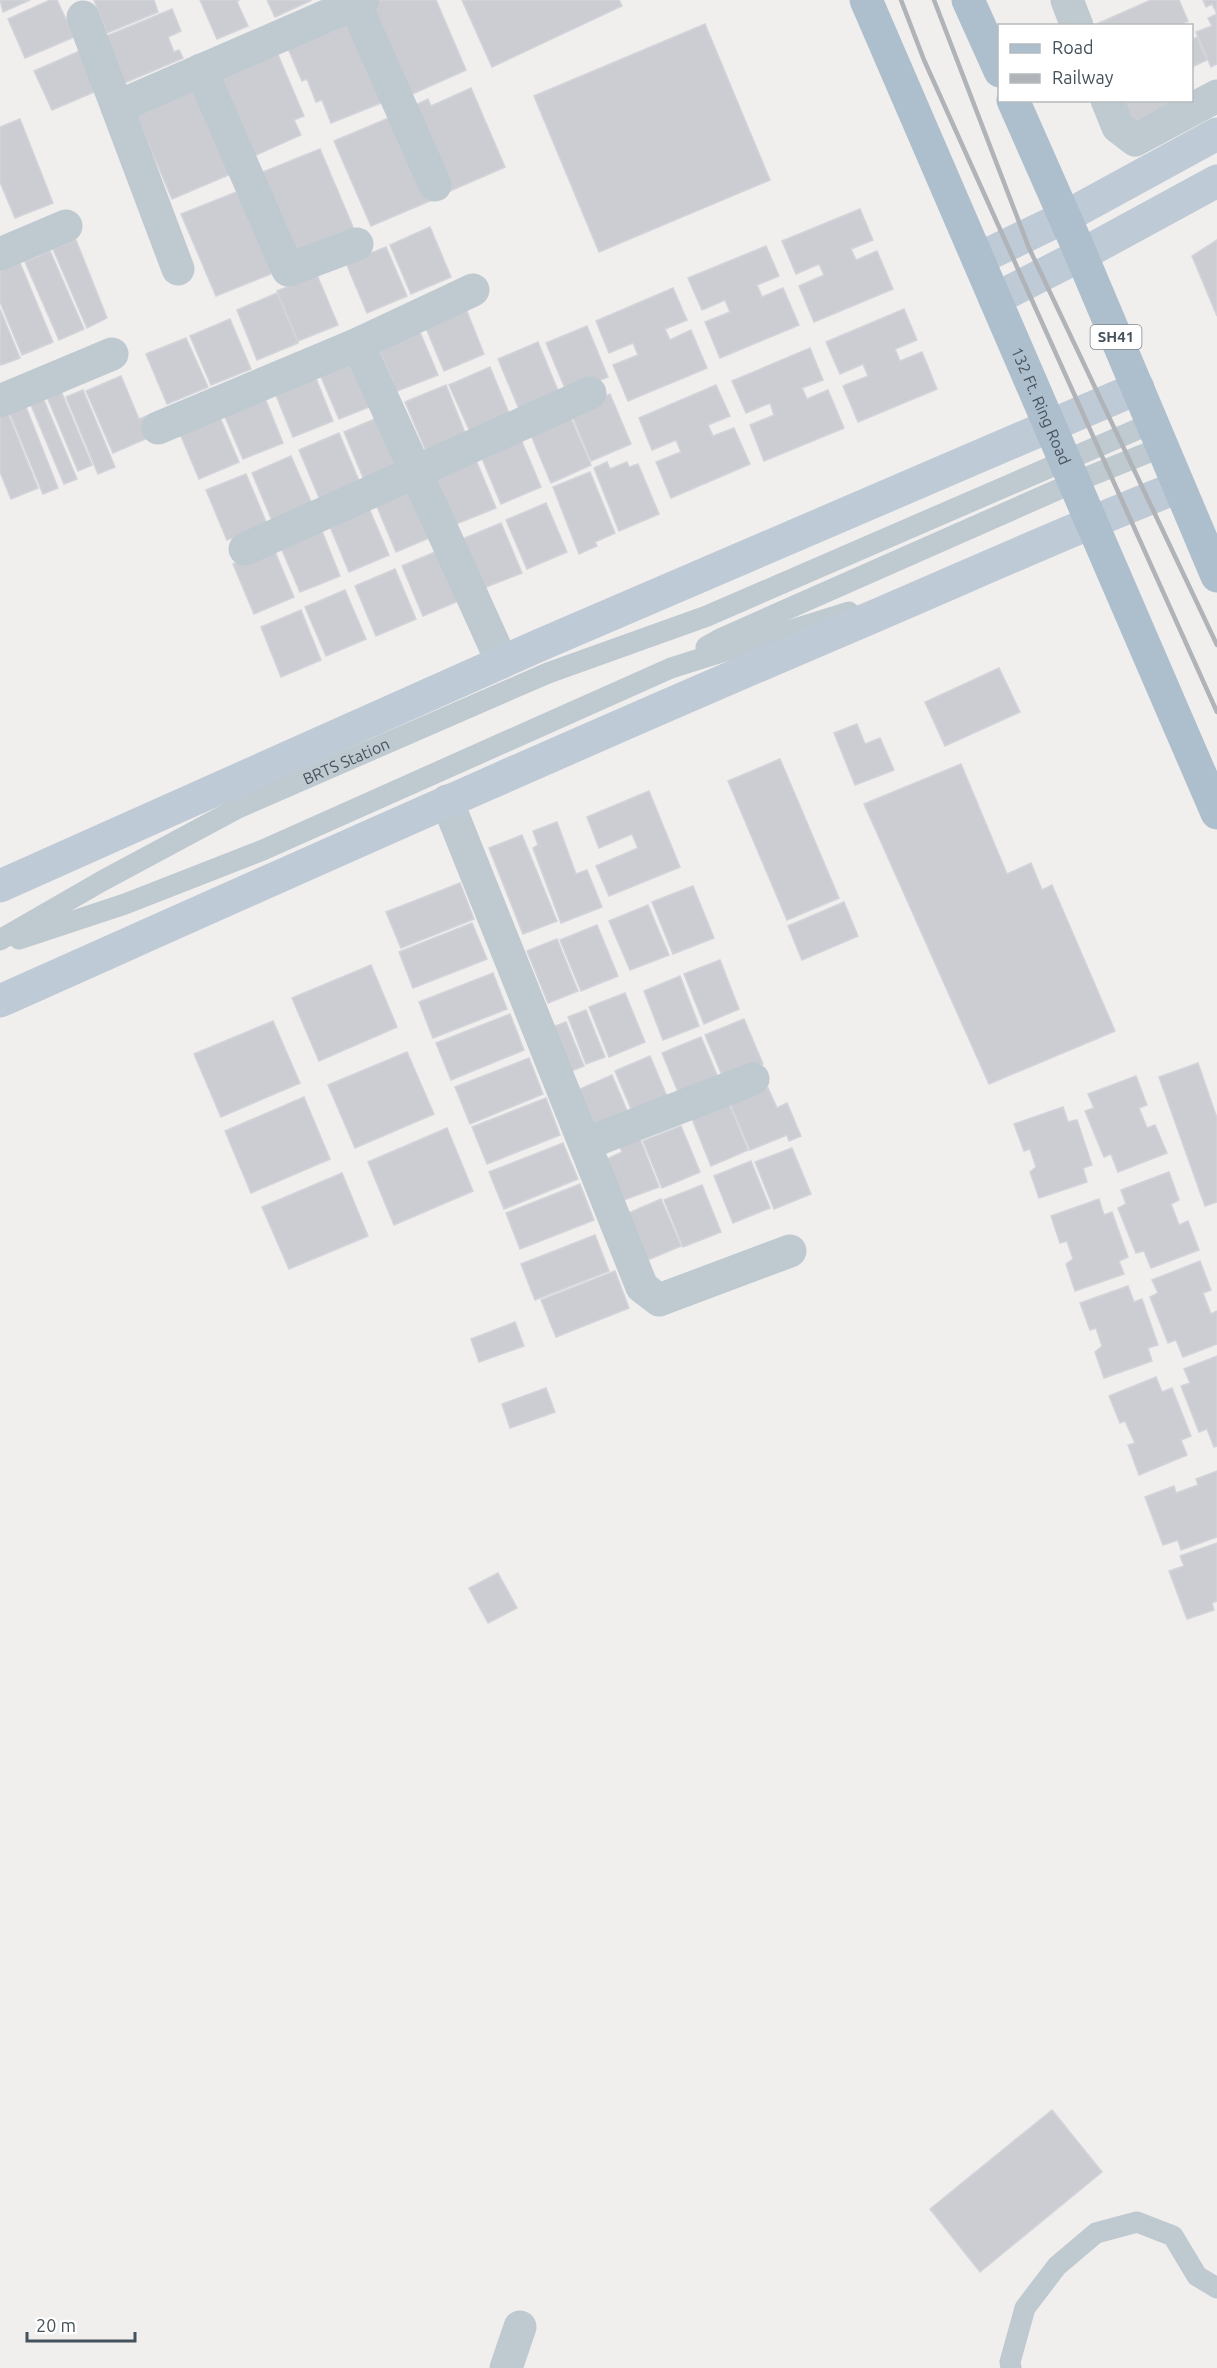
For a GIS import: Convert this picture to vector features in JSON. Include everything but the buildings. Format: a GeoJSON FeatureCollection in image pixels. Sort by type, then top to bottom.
{"type":"FeatureCollection","features":[{"type":"Feature","properties":{"kind":"main road","name":"132 Ft. Ring Road"},"geometry":{"type":"LineString","coordinates":[[866,0],[1217,813]]}},
{"type":"Feature","properties":{"kind":"main road"},"geometry":{"type":"LineString","coordinates":[[968,0],[998,69]]}},
{"type":"Feature","properties":{"kind":"main road","name":"SH41"},"geometry":{"type":"LineString","coordinates":[[1014,102],[1217,576]]}},
{"type":"Feature","properties":{"kind":"main road"},"geometry":{"type":"LineString","coordinates":[[978,259],[1065,217],[1217,134]]}},
{"type":"Feature","properties":{"kind":"main road"},"geometry":{"type":"LineString","coordinates":[[995,299],[1217,181]]}},
{"type":"Feature","properties":{"kind":"main road"},"geometry":{"type":"LineString","coordinates":[[0,886],[502,662],[1138,388]]}},
{"type":"Feature","properties":{"kind":"main road"},"geometry":{"type":"LineString","coordinates":[[0,1001],[582,741],[984,570],[1092,521],[1178,487]]}},
{"type":"Feature","properties":{"kind":"street"},"geometry":{"type":"LineString","coordinates":[[1067,0],[1076,24]]}},
{"type":"Feature","properties":{"kind":"street"},"geometry":{"type":"LineString","coordinates":[[117,107],[359,2],[435,185]]}},
{"type":"Feature","properties":{"kind":"street"},"geometry":{"type":"LineString","coordinates":[[83,17],[178,269]]}},
{"type":"Feature","properties":{"kind":"street"},"geometry":{"type":"LineString","coordinates":[[201,70],[288,270],[357,244]]}},
{"type":"Feature","properties":{"kind":"street"},"geometry":{"type":"LineString","coordinates":[[1108,102],[1118,127],[1135,140],[1217,96]]}},
{"type":"Feature","properties":{"kind":"street"},"geometry":{"type":"LineString","coordinates":[[0,254],[66,226]]}},
{"type":"Feature","properties":{"kind":"street"},"geometry":{"type":"LineString","coordinates":[[158,428],[358,344],[473,290]]}},
{"type":"Feature","properties":{"kind":"street"},"geometry":{"type":"LineString","coordinates":[[358,344],[502,662]]}},
{"type":"Feature","properties":{"kind":"street"},"geometry":{"type":"LineString","coordinates":[[0,401],[111,354]]}},
{"type":"Feature","properties":{"kind":"street"},"geometry":{"type":"LineString","coordinates":[[245,549],[590,393]]}},
{"type":"Feature","properties":{"kind":"street"},"geometry":{"type":"LineString","coordinates":[[447,801],[642,1287],[659,1300],[790,1251]]}},
{"type":"Feature","properties":{"kind":"street"},"geometry":{"type":"LineString","coordinates":[[585,1144],[753,1078]]}},
{"type":"Feature","properties":{"kind":"street"},"geometry":{"type":"LineString","coordinates":[[506,2368],[520,2327]]}},
{"type":"Feature","properties":{"kind":"lane"},"geometry":{"type":"LineString","coordinates":[[0,945],[124,904],[263,850],[670,668],[722,638],[1070,471],[1157,435]]}},
{"type":"Feature","properties":{"kind":"lane","name":"BRTS Station"},"geometry":{"type":"LineString","coordinates":[[0,940],[102,880],[238,808],[548,673],[706,616],[1070,471]]}},
{"type":"Feature","properties":{"kind":"lane"},"geometry":{"type":"LineString","coordinates":[[670,668],[984,570]]}},
{"type":"Feature","properties":{"kind":"lane"},"geometry":{"type":"LineString","coordinates":[[1181,733],[1217,788]]}},
{"type":"Feature","properties":{"kind":"lane"},"geometry":{"type":"LineString","coordinates":[[1011,2368],[1010,2362],[1024,2308],[1057,2266],[1096,2233],[1137,2222],[1173,2236],[1197,2276],[1217,2288]]}},
{"type":"Feature","properties":{"kind":"railway"},"geometry":{"type":"LineString","coordinates":[[901,0],[924,60],[1217,712]]}},
{"type":"Feature","properties":{"kind":"railway"},"geometry":{"type":"LineString","coordinates":[[934,0],[1029,248],[1217,645]]}}]}
